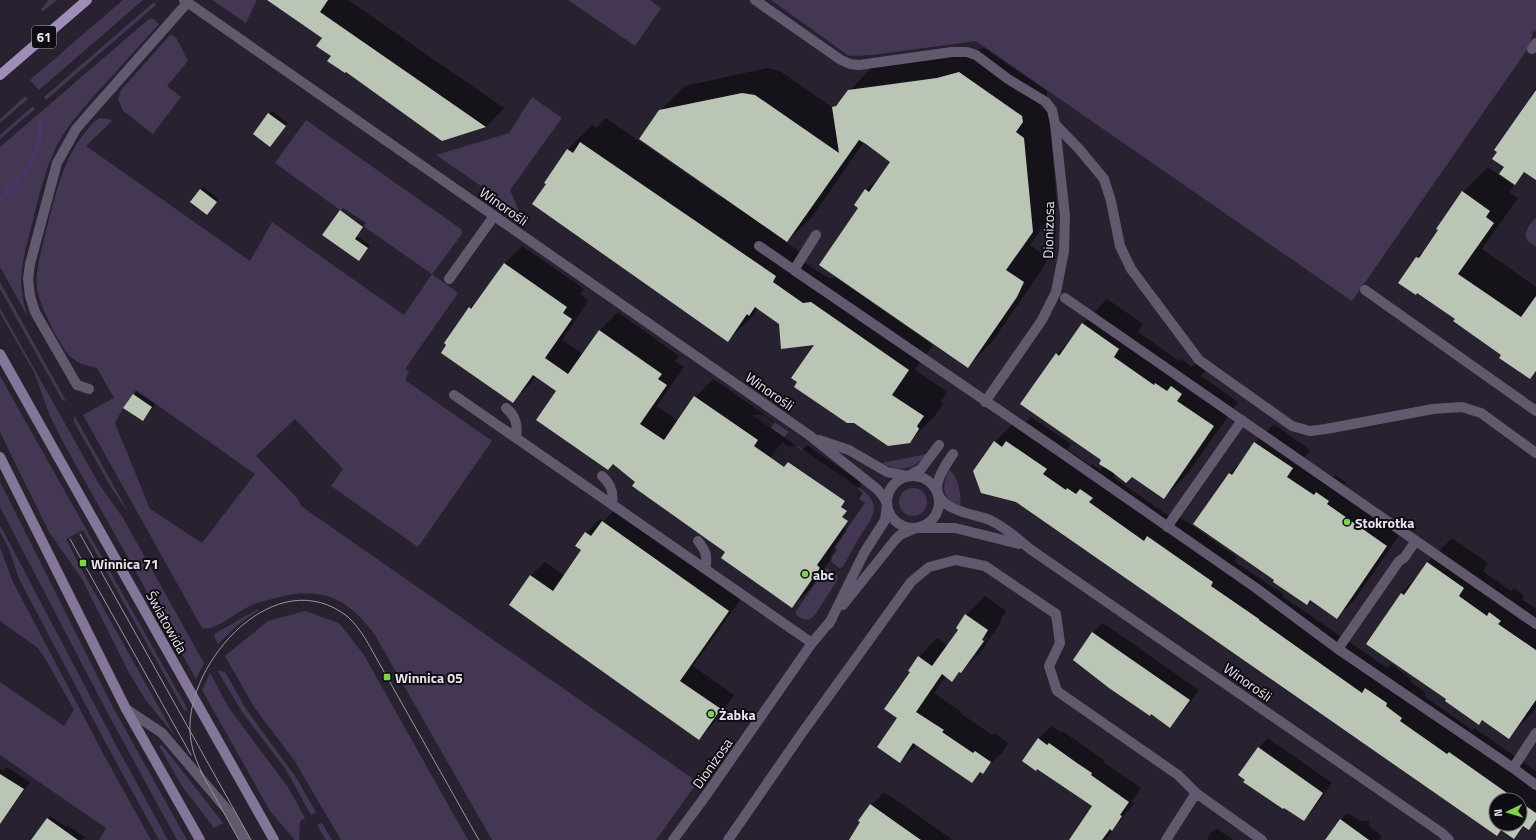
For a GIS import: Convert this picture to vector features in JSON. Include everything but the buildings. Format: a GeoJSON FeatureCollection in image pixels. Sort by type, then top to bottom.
{"type":"FeatureCollection","features":[{"type":"Feature","properties":{"kind":"main road","name":"61"},"geometry":{"type":"LineString","coordinates":[[0,75],[88,0]]}},
{"type":"Feature","properties":{"kind":"street","name":"Dionizosa"},"geometry":{"type":"LineString","coordinates":[[755,0],[841,60],[850,64],[859,65],[952,52],[967,52],[976,55],[1008,79],[1046,102],[1052,110],[1055,124],[1065,216],[1064,252],[1056,292],[1042,320],[985,402]]}},
{"type":"Feature","properties":{"kind":"street","name":"Winorośli"},"geometry":{"type":"LineString","coordinates":[[186,1],[815,439],[849,450],[887,472],[908,476]]}},
{"type":"Feature","properties":{"kind":"street"},"geometry":{"type":"LineString","coordinates":[[90,389],[77,385],[35,312],[30,296],[28,279],[30,264],[51,180],[66,145],[76,129],[186,1]]}},
{"type":"Feature","properties":{"kind":"street"},"geometry":{"type":"LineString","coordinates":[[1055,124],[1080,150],[1104,179],[1111,201],[1120,246],[1132,269],[1199,360],[1292,426],[1310,431],[1433,409],[1462,407],[1481,413],[1536,453]]}},
{"type":"Feature","properties":{"kind":"street"},"geometry":{"type":"LineString","coordinates":[[449,279],[494,216]]}},
{"type":"Feature","properties":{"kind":"street"},"geometry":{"type":"LineString","coordinates":[[794,270],[816,235]]}},
{"type":"Feature","properties":{"kind":"street"},"geometry":{"type":"LineString","coordinates":[[759,246],[1256,588],[1338,649],[1536,785]]}},
{"type":"Feature","properties":{"kind":"street"},"geometry":{"type":"LineString","coordinates":[[1365,290],[1536,411]]}},
{"type":"Feature","properties":{"kind":"street"},"geometry":{"type":"LineString","coordinates":[[1065,298],[1415,542],[1536,624]]}},
{"type":"Feature","properties":{"kind":"street","name":"Światowida"},"geometry":{"type":"LineString","coordinates":[[0,354],[274,840]]}},
{"type":"Feature","properties":{"kind":"street"},"geometry":{"type":"LineString","coordinates":[[454,395],[812,643]]}},
{"type":"Feature","properties":{"kind":"street"},"geometry":{"type":"LineString","coordinates":[[506,408],[511,411],[516,419],[516,438]]}},
{"type":"Feature","properties":{"kind":"street"},"geometry":{"type":"LineString","coordinates":[[1167,527],[1242,420]]}},
{"type":"Feature","properties":{"kind":"street","name":"Winorośli"},"geometry":{"type":"LineString","coordinates":[[809,435],[846,466],[881,492],[886,504]]}},
{"type":"Feature","properties":{"kind":"street"},"geometry":{"type":"LineString","coordinates":[[939,445],[920,469],[896,481],[892,486],[886,498],[886,504],[892,518],[897,523],[903,526],[916,528],[928,523],[933,518],[939,506],[937,483],[939,476],[953,454]]}},
{"type":"Feature","properties":{"kind":"street"},"geometry":{"type":"LineString","coordinates":[[0,457],[126,709],[200,840]]}},
{"type":"Feature","properties":{"kind":"street"},"geometry":{"type":"LineString","coordinates":[[908,476],[914,475],[925,478],[935,487],[938,493]]}},
{"type":"Feature","properties":{"kind":"street"},"geometry":{"type":"LineString","coordinates":[[602,476],[611,487],[613,494],[612,504]]}},
{"type":"Feature","properties":{"kind":"street","name":"Winorośli"},"geometry":{"type":"LineString","coordinates":[[938,493],[943,501],[950,507],[995,523],[1030,549],[1435,828],[1450,840]]}},
{"type":"Feature","properties":{"kind":"street","name":"Dionizosa"},"geometry":{"type":"LineString","coordinates":[[829,624],[864,553],[885,520],[886,504]]}},
{"type":"Feature","properties":{"kind":"street","name":"Dionizosa"},"geometry":{"type":"LineString","coordinates":[[673,840],[707,794],[812,643],[829,624],[895,540],[900,535],[916,528]]}},
{"type":"Feature","properties":{"kind":"street","name":"Winorośli"},"geometry":{"type":"LineString","coordinates":[[916,528],[955,528],[1014,542],[1030,549]]}},
{"type":"Feature","properties":{"kind":"street"},"geometry":{"type":"LineString","coordinates":[[698,541],[707,555],[706,569]]}},
{"type":"Feature","properties":{"kind":"street"},"geometry":{"type":"LineString","coordinates":[[1338,649],[1399,561],[1404,558],[1415,542]]}},
{"type":"Feature","properties":{"kind":"street"},"geometry":{"type":"LineString","coordinates":[[728,840],[911,582],[929,567],[956,560],[985,566],[1056,614],[1060,643],[1049,666],[1057,691],[1178,775],[1196,793],[1262,840]]}},
{"type":"Feature","properties":{"kind":"street"},"geometry":{"type":"LineString","coordinates":[[126,709],[162,733],[230,814],[245,840]]}},
{"type":"Feature","properties":{"kind":"street"},"geometry":{"type":"LineString","coordinates":[[1513,768],[1534,736]]}},
{"type":"Feature","properties":{"kind":"street"},"geometry":{"type":"LineString","coordinates":[[1166,840],[1196,793]]}},
{"type":"Feature","properties":{"kind":"shaded area"},"geometry":{"type":"Polygon","coordinates":[[[49,0],[57,0],[43,11],[41,9],[49,0]]]}},
{"type":"Feature","properties":{"kind":"shaded area"},"geometry":{"type":"Polygon","coordinates":[[[123,0],[143,0],[39,90],[30,80],[123,0]]]}},
{"type":"Feature","properties":{"kind":"shaded area"},"geometry":{"type":"Polygon","coordinates":[[[212,0],[257,0],[246,23],[212,0]]]}},
{"type":"Feature","properties":{"kind":"shaded area"},"geometry":{"type":"Polygon","coordinates":[[[568,0],[650,0],[661,8],[635,46],[568,0]]]}},
{"type":"Feature","properties":{"kind":"shaded area"},"geometry":{"type":"Polygon","coordinates":[[[771,0],[1536,0],[1536,31],[1533,32],[1529,47],[1352,301],[976,41],[872,55],[849,56],[771,0]]]}},
{"type":"Feature","properties":{"kind":"shaded area"},"geometry":{"type":"Polygon","coordinates":[[[154,2],[156,5],[46,100],[44,97],[154,2]]]}},
{"type":"Feature","properties":{"kind":"shaded area"},"geometry":{"type":"Polygon","coordinates":[[[149,19],[154,19],[159,24],[78,114],[67,129],[52,155],[42,186],[23,262],[21,283],[22,294],[28,317],[0,267],[0,147],[149,19]]]}},
{"type":"Feature","properties":{"kind":"shaded area"},"geometry":{"type":"Polygon","coordinates":[[[171,34],[177,39],[188,61],[167,86],[181,97],[153,134],[123,111],[118,99],[121,90],[171,34]]]}},
{"type":"Feature","properties":{"kind":"shaded area"},"geometry":{"type":"Polygon","coordinates":[[[25,96],[28,99],[0,123],[0,119],[25,96]]]}},
{"type":"Feature","properties":{"kind":"shaded area"},"geometry":{"type":"Polygon","coordinates":[[[532,97],[562,118],[510,190],[520,213],[436,155],[509,133],[532,97]]]}},
{"type":"Feature","properties":{"kind":"shaded area"},"geometry":{"type":"Polygon","coordinates":[[[33,106],[35,109],[0,139],[0,135],[33,106]]]}},
{"type":"Feature","properties":{"kind":"shaded area"},"geometry":{"type":"Polygon","coordinates":[[[100,118],[109,119],[112,121],[86,146],[250,261],[272,222],[404,315],[432,274],[458,293],[405,369],[409,372],[405,380],[492,441],[418,547],[331,486],[343,469],[295,419],[256,456],[297,498],[301,506],[692,778],[697,783],[656,840],[492,840],[375,635],[354,611],[330,597],[304,593],[288,595],[254,604],[218,625],[206,629],[202,628],[83,415],[114,398],[97,368],[77,362],[67,353],[51,325],[38,295],[37,274],[39,260],[52,206],[64,169],[75,146],[88,128],[100,118]],[[136,390],[123,408],[115,423],[150,509],[202,543],[255,474],[136,390]]]}},
{"type":"Feature","properties":{"kind":"shaded area"},"geometry":{"type":"Polygon","coordinates":[[[306,120],[461,229],[462,234],[432,274],[275,163],[306,120]]]}},
{"type":"Feature","properties":{"kind":"shaded area"},"geometry":{"type":"Polygon","coordinates":[[[1536,218],[1536,246],[1527,240],[1526,233],[1529,225],[1536,218]]]}},
{"type":"Feature","properties":{"kind":"shaded area"},"geometry":{"type":"Polygon","coordinates":[[[0,282],[66,401],[62,400],[0,289],[0,282]]]}},
{"type":"Feature","properties":{"kind":"shaded area"},"geometry":{"type":"Polygon","coordinates":[[[0,308],[99,484],[123,518],[204,663],[196,679],[63,442],[50,416],[34,372],[0,313],[0,308]]]}},
{"type":"Feature","properties":{"kind":"shaded area"},"geometry":{"type":"Polygon","coordinates":[[[0,376],[187,708],[187,711],[184,710],[83,530],[66,539],[175,736],[145,699],[128,671],[82,579],[49,532],[0,432],[0,376]]]}},
{"type":"Feature","properties":{"kind":"shaded area"},"geometry":{"type":"Polygon","coordinates":[[[762,414],[789,432],[784,437],[752,415],[762,414]]]}},
{"type":"Feature","properties":{"kind":"shaded area"},"geometry":{"type":"Polygon","coordinates":[[[74,415],[129,513],[112,489],[74,422],[74,415]]]}},
{"type":"Feature","properties":{"kind":"shaded area"},"geometry":{"type":"Polygon","coordinates":[[[782,442],[788,446],[798,446],[865,492],[871,498],[874,510],[870,522],[858,539],[843,567],[839,568],[831,561],[832,559],[829,557],[847,530],[843,527],[848,521],[842,517],[846,511],[841,507],[845,501],[789,462],[781,472],[767,462],[782,442]]]}},
{"type":"Feature","properties":{"kind":"shaded area"},"geometry":{"type":"Polygon","coordinates":[[[927,454],[912,467],[901,469],[882,463],[927,454]]]}},
{"type":"Feature","properties":{"kind":"shaded area"},"geometry":{"type":"Polygon","coordinates":[[[950,470],[953,473],[959,487],[960,506],[946,497],[944,485],[950,470]]]}},
{"type":"Feature","properties":{"kind":"shaded area"},"geometry":{"type":"Polygon","coordinates":[[[0,482],[114,709],[187,840],[177,840],[107,712],[0,507],[0,482]]]}},
{"type":"Feature","properties":{"kind":"shaded area"},"geometry":{"type":"Polygon","coordinates":[[[913,488],[923,492],[927,502],[923,512],[913,516],[903,512],[899,502],[903,492],[913,488]]]}},
{"type":"Feature","properties":{"kind":"shaded area"},"geometry":{"type":"Polygon","coordinates":[[[0,525],[117,747],[168,840],[159,840],[110,751],[19,579],[9,549],[0,532],[0,525]]]}},
{"type":"Feature","properties":{"kind":"shaded area"},"geometry":{"type":"Polygon","coordinates":[[[0,547],[13,582],[105,757],[151,840],[99,840],[106,828],[0,755],[0,682],[64,726],[74,710],[38,648],[0,621],[0,547]]]}},
{"type":"Feature","properties":{"kind":"shaded area"},"geometry":{"type":"Polygon","coordinates":[[[826,568],[837,575],[838,579],[815,615],[806,620],[801,618],[796,615],[796,611],[826,568]]]}},
{"type":"Feature","properties":{"kind":"shaded area"},"geometry":{"type":"Polygon","coordinates":[[[258,609],[259,610],[241,622],[218,644],[214,634],[258,609]]]}},
{"type":"Feature","properties":{"kind":"shaded area"},"geometry":{"type":"Polygon","coordinates":[[[305,611],[339,623],[364,655],[468,840],[341,840],[294,760],[254,707],[225,656],[268,621],[305,611]]]}},
{"type":"Feature","properties":{"kind":"shaded area"},"geometry":{"type":"Polygon","coordinates":[[[217,670],[225,672],[246,709],[295,776],[316,812],[311,815],[286,770],[242,712],[217,670]]]}},
{"type":"Feature","properties":{"kind":"shaded area"},"geometry":{"type":"Polygon","coordinates":[[[210,673],[229,708],[288,787],[305,818],[300,821],[299,840],[295,840],[270,811],[202,690],[210,673]]]}},
{"type":"Feature","properties":{"kind":"shaded area"},"geometry":{"type":"Polygon","coordinates":[[[162,745],[223,823],[214,828],[182,786],[159,746],[162,745]]]}},
{"type":"Feature","properties":{"kind":"shaded area"},"geometry":{"type":"Polygon","coordinates":[[[322,823],[332,840],[326,840],[317,825],[322,823]]]}},
{"type":"Feature","properties":{"kind":"waterway"},"geometry":{"type":"LineString","coordinates":[[0,198],[24,174],[35,156],[40,134],[40,122]]}},
{"type":"Feature","properties":{"kind":"tram line"},"geometry":{"type":"LineString","coordinates":[[80,534],[251,840]]}},
{"type":"Feature","properties":{"kind":"tram line"},"geometry":{"type":"LineString","coordinates":[[70,539],[191,755]]}},
{"type":"Feature","properties":{"kind":"tram line"},"geometry":{"type":"LineString","coordinates":[[203,775],[191,744],[190,732],[193,704],[203,676],[220,649],[241,626],[266,610],[293,601],[321,603],[348,617],[365,638],[479,840]]}},
{"type":"Feature","properties":{"kind":"tram line"},"geometry":{"type":"LineString","coordinates":[[200,770],[239,840]]}},
{"type":"Feature","properties":{"kind":"place","name":"Stokrotka"},"geometry":{"type":"Point","coordinates":[1347,522]}},
{"type":"Feature","properties":{"kind":"place","name":"Winnica 71"},"geometry":{"type":"Point","coordinates":[83,563]}},
{"type":"Feature","properties":{"kind":"place","name":"abc"},"geometry":{"type":"Point","coordinates":[805,574]}},
{"type":"Feature","properties":{"kind":"place","name":"Winnica 05"},"geometry":{"type":"Point","coordinates":[387,677]}},
{"type":"Feature","properties":{"kind":"place","name":"Żabka"},"geometry":{"type":"Point","coordinates":[711,714]}}]}
